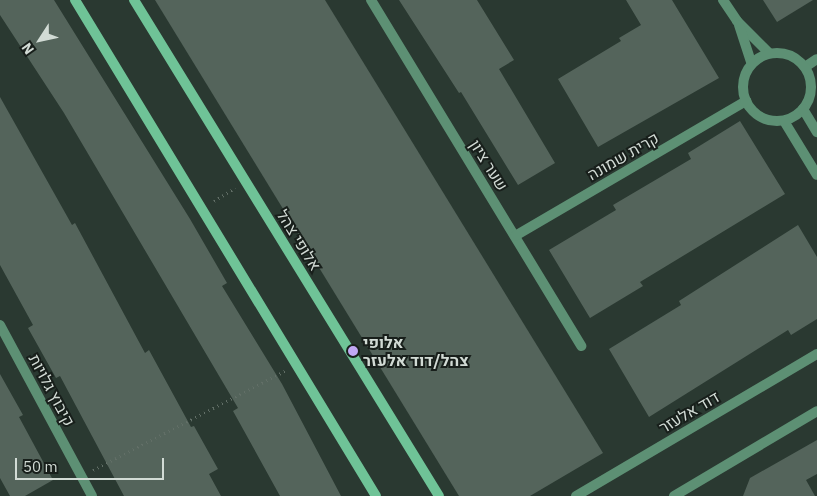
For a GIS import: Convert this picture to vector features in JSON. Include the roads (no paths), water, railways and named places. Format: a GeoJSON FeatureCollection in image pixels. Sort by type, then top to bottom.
{"type":"FeatureCollection","features":[{"type":"Feature","properties":{"kind":"main road"},"geometry":{"type":"LineString","coordinates":[[75,0],[376,496]]}},
{"type":"Feature","properties":{"kind":"main road","name":"אלופי צהל"},"geometry":{"type":"LineString","coordinates":[[134,0],[439,496]]}},
{"type":"Feature","properties":{"kind":"street","name":"שער ציון"},"geometry":{"type":"LineString","coordinates":[[371,0],[516,236],[581,346]]}},
{"type":"Feature","properties":{"kind":"street"},"geometry":{"type":"LineString","coordinates":[[723,0],[737,21],[769,53]]}},
{"type":"Feature","properties":{"kind":"street"},"geometry":{"type":"LineString","coordinates":[[737,21],[752,63]]}},
{"type":"Feature","properties":{"kind":"street"},"geometry":{"type":"LineString","coordinates":[[769,53],[790,54],[805,66],[812,88],[803,109],[784,121],[762,118],[746,102],[743,82],[752,63],[769,53]]}},
{"type":"Feature","properties":{"kind":"street"},"geometry":{"type":"LineString","coordinates":[[805,66],[817,59]]}},
{"type":"Feature","properties":{"kind":"street","name":"קרית שמונה"},"geometry":{"type":"LineString","coordinates":[[516,236],[746,102]]}},
{"type":"Feature","properties":{"kind":"street"},"geometry":{"type":"LineString","coordinates":[[803,109],[817,132]]}},
{"type":"Feature","properties":{"kind":"street"},"geometry":{"type":"LineString","coordinates":[[784,121],[817,175]]}},
{"type":"Feature","properties":{"kind":"street","name":"קיבוץ גלויות"},"geometry":{"type":"LineString","coordinates":[[0,326],[92,496]]}},
{"type":"Feature","properties":{"kind":"street","name":"דוד אלעזר"},"geometry":{"type":"LineString","coordinates":[[576,496],[817,354]]}},
{"type":"Feature","properties":{"kind":"street"},"geometry":{"type":"LineString","coordinates":[[674,496],[817,411]]}},
{"type":"Feature","properties":{"kind":"place","name":"אלופי צהל/דוד אלעזר"},"geometry":{"type":"Point","coordinates":[353,351]}}]}
